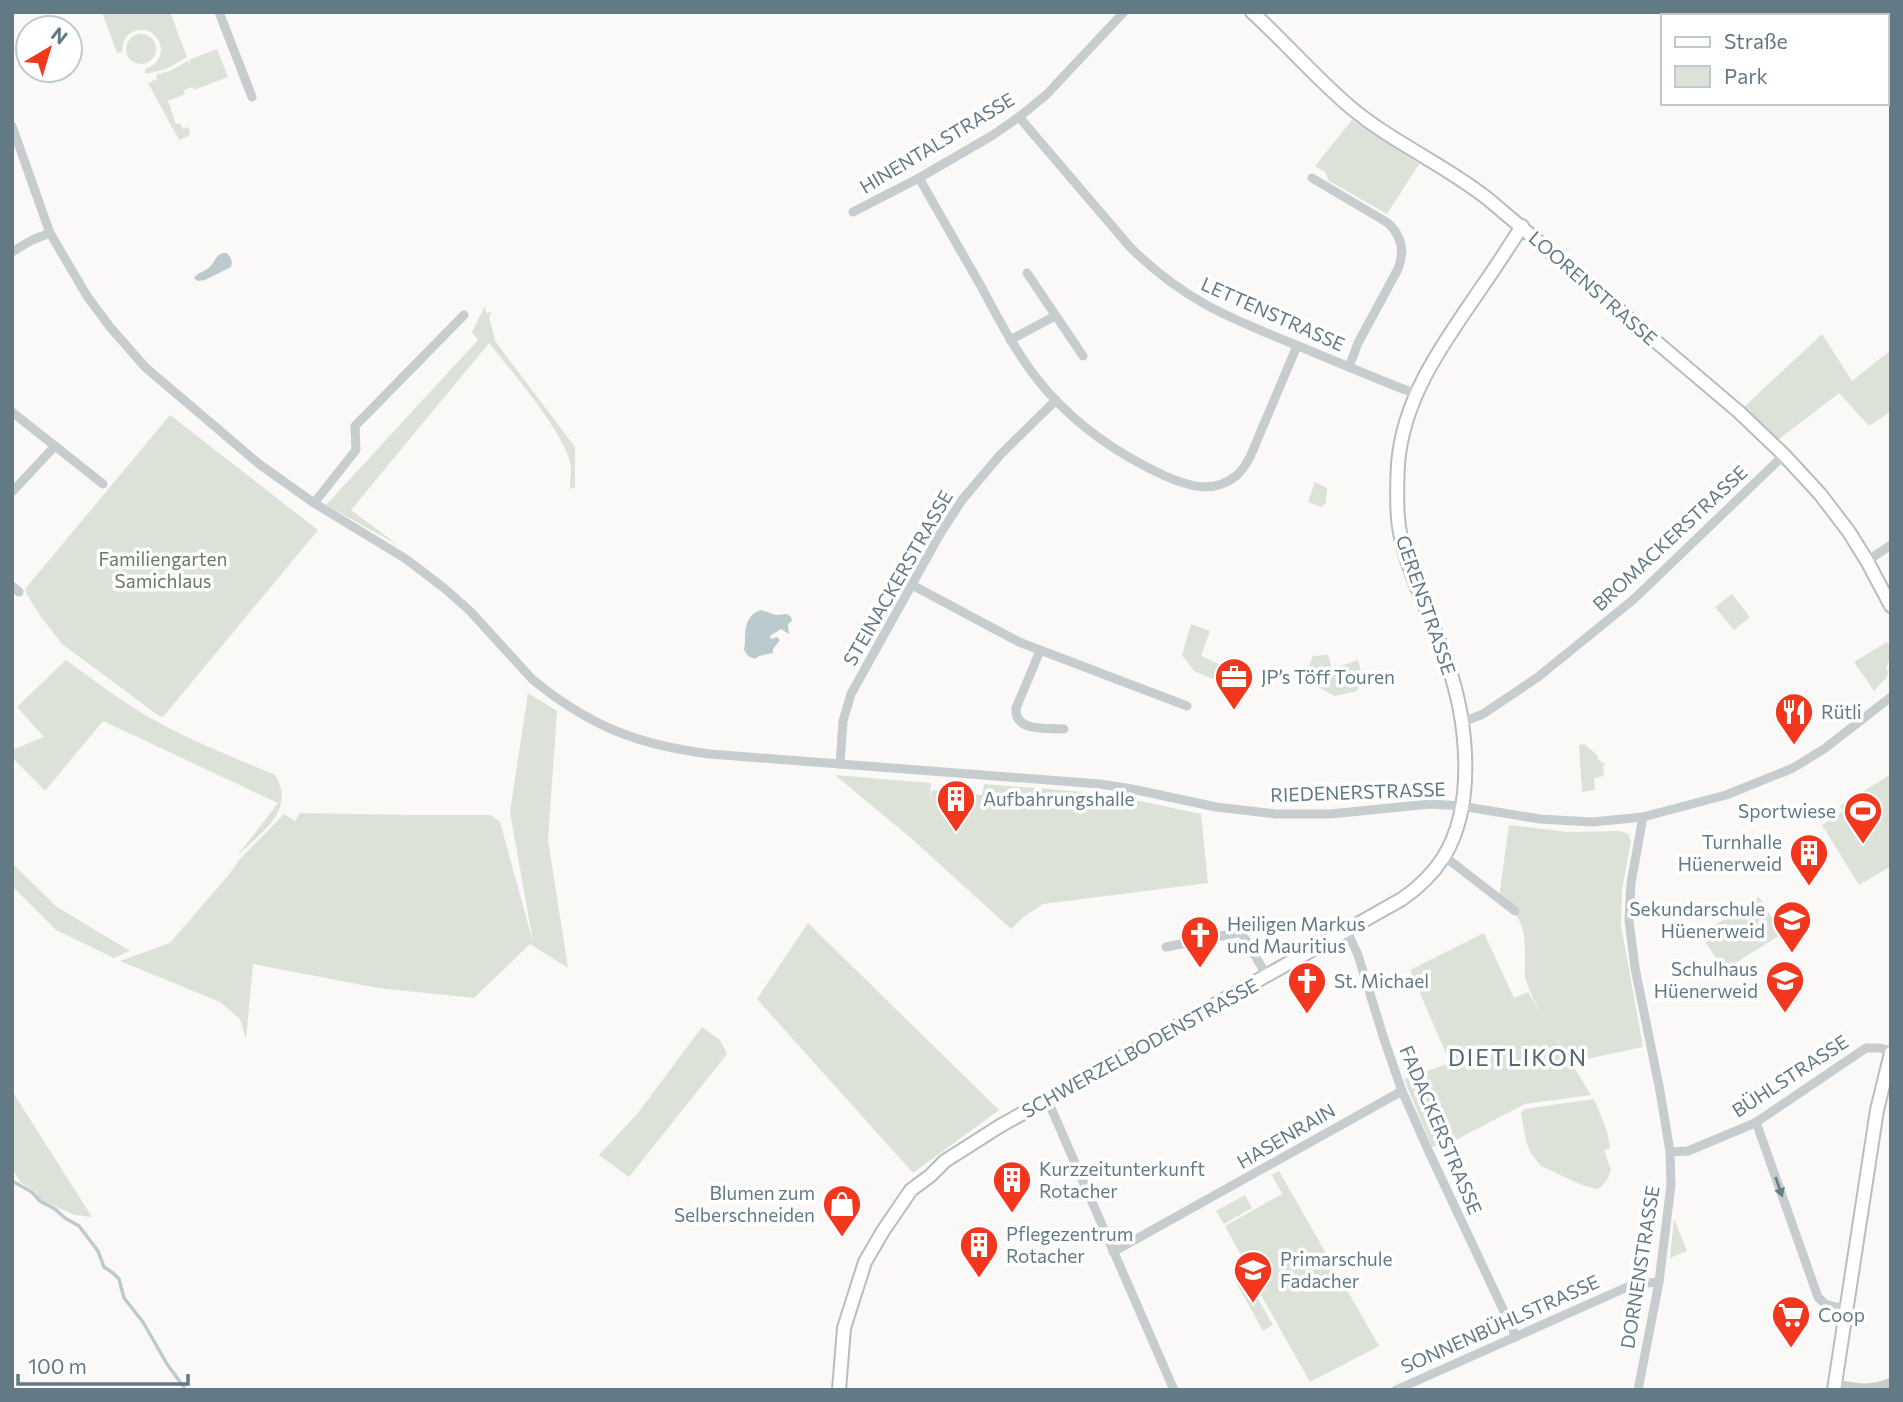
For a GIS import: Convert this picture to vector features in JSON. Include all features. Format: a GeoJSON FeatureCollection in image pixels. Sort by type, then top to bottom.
{"type":"FeatureCollection","features":[{"type":"Feature","properties":{"kind":"street"},"geometry":{"type":"LineString","coordinates":[[219,12],[252,97]]}},
{"type":"Feature","properties":{"kind":"street","name":"HINENTALSTRASSE"},"geometry":{"type":"LineString","coordinates":[[853,212],[919,178],[1019,117],[1046,95],[1124,12]]}},
{"type":"Feature","properties":{"kind":"street","name":"LOORENSTRASSE"},"geometry":{"type":"LineString","coordinates":[[1252,12],[1350,107],[1393,138],[1469,184],[1522,226],[1739,412],[1784,455],[1827,503],[1867,561],[1891,606]]}},
{"type":"Feature","properties":{"kind":"street","name":"LETTENSTRASSE"},"geometry":{"type":"LineString","coordinates":[[1019,117],[1121,236],[1160,274],[1192,298],[1297,346],[1416,394]]}},
{"type":"Feature","properties":{"kind":"street","name":"RIEDENERSTRASSE"},"geometry":{"type":"LineString","coordinates":[[12,126],[50,233],[87,296],[145,366],[240,449],[314,503],[406,559],[444,588],[470,611],[531,679],[566,705],[605,727],[644,741],[673,749],[710,754],[1100,784],[1216,807],[1276,814],[1330,814],[1430,804],[1553,820],[1592,822],[1643,817],[1726,795],[1793,768],[1824,749],[1891,697]]}},
{"type":"Feature","properties":{"kind":"street"},"geometry":{"type":"LineString","coordinates":[[919,178],[1010,340],[1030,370],[1056,400],[1102,440],[1164,476],[1205,488],[1233,479],[1248,462],[1297,346]]}},
{"type":"Feature","properties":{"kind":"street"},"geometry":{"type":"LineString","coordinates":[[1312,178],[1388,223],[1396,231],[1401,243],[1402,256],[1398,269],[1358,342],[1349,367]]}},
{"type":"Feature","properties":{"kind":"street","name":"GERENSTRASSE"},"geometry":{"type":"LineString","coordinates":[[1461,806],[1465,779],[1463,722],[1447,662],[1408,565],[1399,527],[1398,461],[1416,394],[1437,351],[1522,226]]}},
{"type":"Feature","properties":{"kind":"street"},"geometry":{"type":"LineString","coordinates":[[12,252],[50,233]]}},
{"type":"Feature","properties":{"kind":"street"},"geometry":{"type":"LineString","coordinates":[[1027,273],[1083,356]]}},
{"type":"Feature","properties":{"kind":"street"},"geometry":{"type":"LineString","coordinates":[[314,503],[356,450],[355,426],[464,315]]}},
{"type":"Feature","properties":{"kind":"street"},"geometry":{"type":"LineString","coordinates":[[1010,340],[1055,316]]}},
{"type":"Feature","properties":{"kind":"street","name":"STEINACKERSTRASSE"},"geometry":{"type":"LineString","coordinates":[[840,764],[843,721],[848,702],[940,534],[962,500],[1000,454],[1056,400]]}},
{"type":"Feature","properties":{"kind":"street"},"geometry":{"type":"LineString","coordinates":[[12,412],[103,484]]}},
{"type":"Feature","properties":{"kind":"street"},"geometry":{"type":"LineString","coordinates":[[12,492],[55,446]]}},
{"type":"Feature","properties":{"kind":"street","name":"BROMACKERSTRASSE"},"geometry":{"type":"LineString","coordinates":[[1463,722],[1504,702],[1579,645],[1660,575],[1784,455]]}},
{"type":"Feature","properties":{"kind":"street"},"geometry":{"type":"LineString","coordinates":[[1867,561],[1891,545]]}},
{"type":"Feature","properties":{"kind":"street"},"geometry":{"type":"LineString","coordinates":[[912,585],[1001,634],[1187,706]]}},
{"type":"Feature","properties":{"kind":"street"},"geometry":{"type":"LineString","coordinates":[[1040,651],[1016,708],[1016,716],[1018,722],[1024,725],[1064,729]]}},
{"type":"Feature","properties":{"kind":"street","name":"SCHWERZELBODENSTRASSE"},"geometry":{"type":"LineString","coordinates":[[839,1390],[844,1328],[865,1262],[895,1214],[918,1195],[930,1176],[966,1147],[1411,893],[1430,876],[1444,856],[1461,806]]}},
{"type":"Feature","properties":{"kind":"street","name":"DORNENSTRASSE"},"geometry":{"type":"LineString","coordinates":[[1638,1390],[1658,1282],[1671,1185],[1670,1152],[1634,968],[1629,920],[1631,883],[1643,817]]}},
{"type":"Feature","properties":{"kind":"street"},"geometry":{"type":"LineString","coordinates":[[1444,856],[1515,911]]}},
{"type":"Feature","properties":{"kind":"street","name":"FADACKERSTRASSE"},"geometry":{"type":"LineString","coordinates":[[1347,931],[1358,955],[1402,1091],[1516,1337]]}},
{"type":"Feature","properties":{"kind":"street"},"geometry":{"type":"LineString","coordinates":[[1166,947],[1241,932],[1267,976]]}},
{"type":"Feature","properties":{"kind":"street","name":"BÜHLSTRASSE"},"geometry":{"type":"LineString","coordinates":[[1670,1152],[1688,1151],[1756,1122],[1866,1048],[1880,1048],[1891,1052]]}},
{"type":"Feature","properties":{"kind":"street"},"geometry":{"type":"LineString","coordinates":[[1891,1052],[1877,1110],[1834,1387],[1869,1389],[1891,1382]]}},
{"type":"Feature","properties":{"kind":"street","name":"HASENRAIN"},"geometry":{"type":"LineString","coordinates":[[1113,1252],[1402,1091]]}},
{"type":"Feature","properties":{"kind":"street"},"geometry":{"type":"LineString","coordinates":[[1048,1101],[1174,1390]]}},
{"type":"Feature","properties":{"kind":"street"},"geometry":{"type":"LineString","coordinates":[[1756,1122],[1818,1297],[1825,1304],[1847,1310]]}},
{"type":"Feature","properties":{"kind":"street","name":"SONNENBÜHLSTRASSE"},"geometry":{"type":"LineString","coordinates":[[1401,1389],[1634,1284],[1658,1282]]}},
{"type":"Feature","properties":{"kind":"green space"},"geometry":{"type":"Polygon","coordinates":[[[102,12],[170,12],[187,57],[166,69],[145,74],[145,69],[155,64],[160,57],[159,41],[148,31],[140,30],[127,37],[122,52],[117,53],[102,12]]]}},
{"type":"Feature","properties":{"kind":"green space"},"geometry":{"type":"Polygon","coordinates":[[[141,34],[151,39],[156,49],[151,59],[141,64],[131,59],[126,49],[131,39],[141,34]]]}},
{"type":"Feature","properties":{"kind":"green space"},"geometry":{"type":"Polygon","coordinates":[[[217,49],[228,77],[194,90],[193,87],[184,90],[185,94],[168,101],[176,124],[180,123],[183,129],[187,127],[190,130],[189,136],[179,140],[148,83],[157,79],[156,75],[188,61],[191,66],[189,60],[217,49]]]}},
{"type":"Feature","properties":{"kind":"green space"},"geometry":{"type":"Polygon","coordinates":[[[1352,120],[1419,164],[1387,214],[1329,181],[1325,172],[1315,166],[1352,120]]]}},
{"type":"Feature","properties":{"kind":"green space"},"geometry":{"type":"Polygon","coordinates":[[[485,306],[486,313],[492,312],[489,316],[495,341],[575,447],[575,487],[570,489],[571,467],[560,438],[489,343],[351,510],[398,545],[326,505],[478,340],[472,332],[485,306]]]}},
{"type":"Feature","properties":{"kind":"green space"},"geometry":{"type":"Polygon","coordinates":[[[1822,334],[1852,381],[1891,350],[1891,411],[1869,426],[1839,393],[1778,440],[1743,408],[1822,334]]]}},
{"type":"Feature","properties":{"kind":"green space","name":"Familiengarten Samichlaus"},"geometry":{"type":"Polygon","coordinates":[[[170,415],[318,530],[163,717],[62,644],[41,617],[25,589],[170,415]]]}},
{"type":"Feature","properties":{"kind":"green space"},"geometry":{"type":"Polygon","coordinates":[[[1315,482],[1327,488],[1326,503],[1321,507],[1308,502],[1315,482]]]}},
{"type":"Feature","properties":{"kind":"green space"},"geometry":{"type":"Polygon","coordinates":[[[1732,594],[1750,617],[1734,630],[1715,607],[1732,594]]]}},
{"type":"Feature","properties":{"kind":"green space"},"geometry":{"type":"Polygon","coordinates":[[[1191,624],[1210,631],[1201,656],[1219,664],[1213,679],[1194,671],[1182,655],[1191,624]]]}},
{"type":"Feature","properties":{"kind":"green space"},"geometry":{"type":"Polygon","coordinates":[[[1887,642],[1890,658],[1886,669],[1889,671],[1874,691],[1854,662],[1887,642]]]}},
{"type":"Feature","properties":{"kind":"green space"},"geometry":{"type":"Polygon","coordinates":[[[1328,655],[1332,669],[1358,660],[1363,679],[1357,691],[1335,696],[1304,680],[1313,656],[1328,655]]]}},
{"type":"Feature","properties":{"kind":"green space"},"geometry":{"type":"Polygon","coordinates":[[[66,660],[152,719],[275,775],[281,788],[282,800],[279,810],[265,830],[237,856],[278,803],[103,721],[45,791],[12,757],[12,750],[44,737],[17,707],[66,660]]]}},
{"type":"Feature","properties":{"kind":"green space"},"geometry":{"type":"Polygon","coordinates":[[[528,693],[557,711],[548,840],[568,968],[530,944],[474,998],[378,988],[253,964],[246,1039],[240,1019],[220,1002],[120,961],[170,943],[239,860],[284,814],[295,821],[300,813],[491,815],[500,822],[533,942],[510,812],[528,693]]]}},
{"type":"Feature","properties":{"kind":"green space"},"geometry":{"type":"Polygon","coordinates":[[[1584,744],[1605,764],[1604,776],[1594,778],[1595,790],[1582,792],[1579,745],[1584,744]]]}},
{"type":"Feature","properties":{"kind":"green space","name":"Sportwiese"},"geometry":{"type":"Polygon","coordinates":[[[1891,774],[1891,866],[1859,885],[1822,825],[1843,811],[1840,806],[1891,774]]]}},
{"type":"Feature","properties":{"kind":"green space"},"geometry":{"type":"Polygon","coordinates":[[[835,775],[931,783],[930,800],[932,790],[982,795],[984,784],[1084,792],[1201,814],[1208,883],[1043,904],[1011,929],[912,839],[835,775]]]}},
{"type":"Feature","properties":{"kind":"green space"},"geometry":{"type":"Polygon","coordinates":[[[1509,825],[1568,832],[1620,831],[1628,834],[1631,841],[1622,890],[1621,925],[1643,1047],[1572,1062],[1547,1023],[1526,981],[1521,925],[1514,912],[1499,898],[1509,825]]]}},
{"type":"Feature","properties":{"kind":"green space"},"geometry":{"type":"Polygon","coordinates":[[[12,863],[57,907],[130,951],[114,958],[56,930],[12,886],[12,863]]]}},
{"type":"Feature","properties":{"kind":"green space"},"geometry":{"type":"Polygon","coordinates":[[[1759,897],[1782,934],[1724,970],[1700,934],[1759,897]]]}},
{"type":"Feature","properties":{"kind":"green space"},"geometry":{"type":"Polygon","coordinates":[[[808,923],[999,1110],[913,1173],[757,999],[808,923]]]}},
{"type":"Feature","properties":{"kind":"green space"},"geometry":{"type":"Polygon","coordinates":[[[1484,933],[1514,998],[1528,992],[1591,1095],[1525,1104],[1440,1148],[1432,1147],[1404,1079],[1450,1063],[1410,970],[1484,933]]]}},
{"type":"Feature","properties":{"kind":"green space"},"geometry":{"type":"Polygon","coordinates":[[[702,1027],[720,1040],[727,1054],[629,1177],[599,1155],[638,1113],[702,1027]]]}},
{"type":"Feature","properties":{"kind":"green space"},"geometry":{"type":"Polygon","coordinates":[[[12,1091],[92,1217],[75,1215],[41,1200],[35,1191],[21,1183],[12,1169],[12,1091]]]}},
{"type":"Feature","properties":{"kind":"green space"},"geometry":{"type":"Polygon","coordinates":[[[1594,1099],[1607,1131],[1610,1148],[1604,1150],[1611,1170],[1606,1181],[1597,1189],[1541,1166],[1530,1152],[1521,1113],[1524,1109],[1594,1099]]]}},
{"type":"Feature","properties":{"kind":"green space"},"geometry":{"type":"Polygon","coordinates":[[[1279,1171],[1379,1346],[1310,1382],[1225,1226],[1282,1194],[1272,1175],[1279,1171]]]}},
{"type":"Feature","properties":{"kind":"green space"},"geometry":{"type":"Polygon","coordinates":[[[1245,1195],[1252,1208],[1224,1224],[1216,1211],[1245,1195]]]}},
{"type":"Feature","properties":{"kind":"green space"},"geometry":{"type":"Polygon","coordinates":[[[1674,1219],[1687,1251],[1670,1258],[1674,1219]]]}},
{"type":"Feature","properties":{"kind":"green space"},"geometry":{"type":"Polygon","coordinates":[[[1245,1276],[1273,1325],[1263,1331],[1237,1284],[1239,1279],[1245,1276]]]}},
{"type":"Feature","properties":{"kind":"shaded area"},"geometry":{"type":"Polygon","coordinates":[[[222,253],[230,256],[231,267],[205,280],[198,281],[194,278],[209,267],[222,253]]]}},
{"type":"Feature","properties":{"kind":"shaded area"},"geometry":{"type":"Polygon","coordinates":[[[761,610],[776,615],[787,614],[792,621],[788,624],[789,634],[781,629],[770,636],[771,639],[777,637],[780,640],[773,653],[755,659],[744,650],[745,632],[749,619],[761,610]]]}},
{"type":"Feature","properties":{"kind":"waterway"},"geometry":{"type":"LineString","coordinates":[[12,1181],[79,1226],[98,1251],[104,1267],[119,1279],[124,1298],[143,1322],[167,1364],[186,1390]]}},
{"type":"Feature","properties":{"kind":"place","name":"JP’s Töff Touren"},"geometry":{"type":"Point","coordinates":[1234,711]}},
{"type":"Feature","properties":{"kind":"place","name":"Rütli"},"geometry":{"type":"Point","coordinates":[1794,746]}},
{"type":"Feature","properties":{"kind":"place","name":"Aufbahrungshalle"},"geometry":{"type":"Point","coordinates":[956,833]}},
{"type":"Feature","properties":{"kind":"place","name":"Sportwiese"},"geometry":{"type":"Point","coordinates":[1863,845]}},
{"type":"Feature","properties":{"kind":"place","name":"Turnhalle Hüenerweid"},"geometry":{"type":"Point","coordinates":[1809,887]}},
{"type":"Feature","properties":{"kind":"place","name":"Sekundarschule Hüenerweid"},"geometry":{"type":"Point","coordinates":[1792,954]}},
{"type":"Feature","properties":{"kind":"place","name":"Heiligen Markus und Mauritius"},"geometry":{"type":"Point","coordinates":[1200,969]}},
{"type":"Feature","properties":{"kind":"place","name":"Schulhaus Hüenerweid"},"geometry":{"type":"Point","coordinates":[1785,1014]}},
{"type":"Feature","properties":{"kind":"place","name":"St. Michael"},"geometry":{"type":"Point","coordinates":[1307,1015]}},
{"type":"Feature","properties":{"kind":"place","name":"Kurzzeitunterkunft Rotacher"},"geometry":{"type":"Point","coordinates":[1012,1214]}},
{"type":"Feature","properties":{"kind":"place","name":"Blumen zum Selberschneiden"},"geometry":{"type":"Point","coordinates":[842,1238]}},
{"type":"Feature","properties":{"kind":"place","name":"Pflegezentrum Rotacher"},"geometry":{"type":"Point","coordinates":[979,1279]}},
{"type":"Feature","properties":{"kind":"place","name":"Primarschule Fadacher"},"geometry":{"type":"Point","coordinates":[1253,1304]}},
{"type":"Feature","properties":{"kind":"place","name":"Coop"},"geometry":{"type":"Point","coordinates":[1791,1349]}},
{"type":"Feature","properties":{"kind":"district","name":"DIETLIKON"},"geometry":{"type":"Point","coordinates":[1518,1058]}}]}
